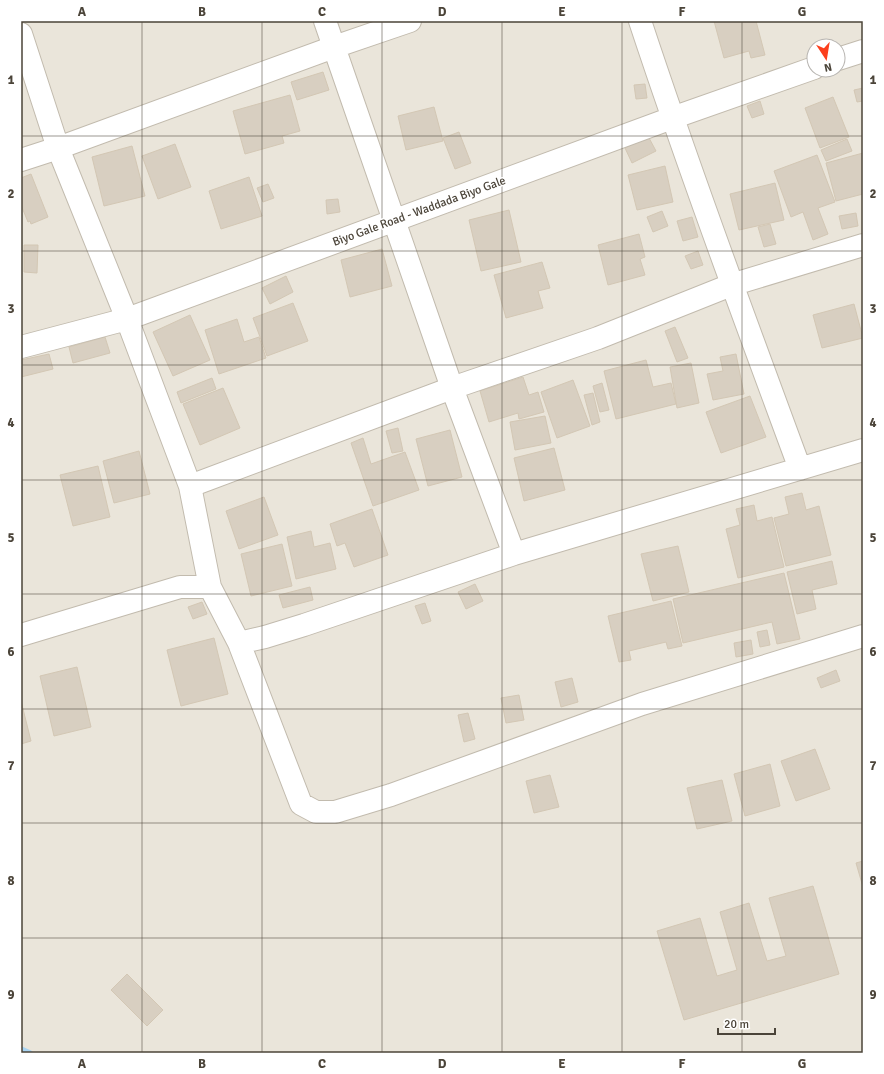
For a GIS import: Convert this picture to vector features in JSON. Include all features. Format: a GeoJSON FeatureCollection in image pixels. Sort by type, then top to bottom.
{"type":"FeatureCollection","features":[{"type":"Feature","properties":{"kind":"street"},"geometry":{"type":"LineString","coordinates":[[325,21],[452,388],[514,554]]}},
{"type":"Feature","properties":{"kind":"street"},"geometry":{"type":"LineString","coordinates":[[21,160],[410,21]]}},
{"type":"Feature","properties":{"kind":"street"},"geometry":{"type":"LineString","coordinates":[[640,21],[672,118],[731,285],[800,469]]}},
{"type":"Feature","properties":{"kind":"street"},"geometry":{"type":"LineString","coordinates":[[21,34],[58,148],[127,319],[190,486],[210,587],[239,643],[301,804],[316,812],[335,812],[391,795],[642,704],[863,636]]}},
{"type":"Feature","properties":{"kind":"street"},"geometry":{"type":"LineString","coordinates":[[846,57],[863,51]]}},
{"type":"Feature","properties":{"kind":"street","name":"Biyo Gale Road - Waddada Biyo Gale"},"geometry":{"type":"LineString","coordinates":[[21,347],[127,319],[672,118],[806,71]]}},
{"type":"Feature","properties":{"kind":"street"},"geometry":{"type":"LineString","coordinates":[[190,486],[452,388],[598,338],[731,285],[863,245]]}},
{"type":"Feature","properties":{"kind":"street"},"geometry":{"type":"LineString","coordinates":[[239,643],[304,625],[514,554],[863,450]]}},
{"type":"Feature","properties":{"kind":"street"},"geometry":{"type":"LineString","coordinates":[[21,635],[180,587],[210,587]]}},
{"type":"Feature","properties":{"kind":"shaded area"},"geometry":{"type":"Polygon","coordinates":[[[21,21],[863,21],[863,1053],[21,1053],[21,21]]]}},
{"type":"Feature","properties":{"kind":"building"},"geometry":{"type":"Polygon","coordinates":[[[714,21],[756,21],[765,55],[751,58],[749,51],[724,58],[714,21]]]}},
{"type":"Feature","properties":{"kind":"building"},"geometry":{"type":"Polygon","coordinates":[[[323,72],[329,90],[297,100],[291,82],[323,72]]]}},
{"type":"Feature","properties":{"kind":"building"},"geometry":{"type":"Polygon","coordinates":[[[645,84],[647,98],[636,99],[634,85],[645,84]]]}},
{"type":"Feature","properties":{"kind":"building"},"geometry":{"type":"Polygon","coordinates":[[[863,88],[863,101],[857,102],[854,90],[863,88]]]}},
{"type":"Feature","properties":{"kind":"building"},"geometry":{"type":"Polygon","coordinates":[[[290,95],[300,131],[282,136],[284,143],[245,154],[233,111],[290,95]]]}},
{"type":"Feature","properties":{"kind":"building"},"geometry":{"type":"Polygon","coordinates":[[[833,97],[849,137],[820,148],[805,108],[833,97]]]}},
{"type":"Feature","properties":{"kind":"building"},"geometry":{"type":"Polygon","coordinates":[[[760,101],[764,114],[752,118],[747,106],[760,101]]]}},
{"type":"Feature","properties":{"kind":"building"},"geometry":{"type":"Polygon","coordinates":[[[434,107],[443,141],[406,150],[398,116],[434,107]]]}},
{"type":"Feature","properties":{"kind":"building"},"geometry":{"type":"Polygon","coordinates":[[[459,132],[471,163],[455,169],[443,138],[459,132]]]}},
{"type":"Feature","properties":{"kind":"building"},"geometry":{"type":"Polygon","coordinates":[[[648,136],[656,151],[632,163],[625,148],[648,136]]]}},
{"type":"Feature","properties":{"kind":"building"},"geometry":{"type":"Polygon","coordinates":[[[847,139],[852,151],[826,161],[821,150],[847,139]]]}},
{"type":"Feature","properties":{"kind":"building"},"geometry":{"type":"Polygon","coordinates":[[[175,144],[191,187],[158,199],[142,156],[175,144]]]}},
{"type":"Feature","properties":{"kind":"building"},"geometry":{"type":"Polygon","coordinates":[[[132,146],[145,196],[104,206],[92,157],[132,146]]]}},
{"type":"Feature","properties":{"kind":"building"},"geometry":{"type":"Polygon","coordinates":[[[863,153],[863,194],[836,201],[826,163],[863,153]]]}},
{"type":"Feature","properties":{"kind":"building"},"geometry":{"type":"Polygon","coordinates":[[[817,155],[835,202],[818,208],[828,234],[813,240],[803,212],[791,217],[774,171],[817,155]]]}},
{"type":"Feature","properties":{"kind":"building"},"geometry":{"type":"Polygon","coordinates":[[[665,166],[673,202],[637,210],[628,175],[665,166]]]}},
{"type":"Feature","properties":{"kind":"building"},"geometry":{"type":"Polygon","coordinates":[[[31,174],[48,217],[31,224],[30,221],[28,222],[21,205],[21,178],[31,174]]]}},
{"type":"Feature","properties":{"kind":"building"},"geometry":{"type":"Polygon","coordinates":[[[249,177],[262,216],[221,229],[209,191],[249,177]]]}},
{"type":"Feature","properties":{"kind":"building"},"geometry":{"type":"Polygon","coordinates":[[[775,183],[784,220],[739,230],[730,194],[775,183]]]}},
{"type":"Feature","properties":{"kind":"building"},"geometry":{"type":"Polygon","coordinates":[[[268,184],[274,198],[263,202],[257,188],[268,184]]]}},
{"type":"Feature","properties":{"kind":"building"},"geometry":{"type":"Polygon","coordinates":[[[338,199],[340,212],[327,214],[326,200],[338,199]]]}},
{"type":"Feature","properties":{"kind":"building"},"geometry":{"type":"Polygon","coordinates":[[[509,210],[521,262],[481,271],[469,220],[509,210]]]}},
{"type":"Feature","properties":{"kind":"building"},"geometry":{"type":"Polygon","coordinates":[[[662,211],[668,226],[653,232],[647,217],[662,211]]]}},
{"type":"Feature","properties":{"kind":"building"},"geometry":{"type":"Polygon","coordinates":[[[856,213],[858,226],[842,229],[839,216],[856,213]]]}},
{"type":"Feature","properties":{"kind":"building"},"geometry":{"type":"Polygon","coordinates":[[[692,217],[698,237],[683,241],[677,221],[692,217]]]}},
{"type":"Feature","properties":{"kind":"building"},"geometry":{"type":"Polygon","coordinates":[[[770,224],[776,244],[764,247],[758,227],[770,224]]]}},
{"type":"Feature","properties":{"kind":"building"},"geometry":{"type":"Polygon","coordinates":[[[639,234],[645,257],[640,259],[645,275],[608,285],[598,245],[639,234]]]}},
{"type":"Feature","properties":{"kind":"building"},"geometry":{"type":"Polygon","coordinates":[[[24,245],[38,245],[37,273],[24,272],[24,245]]]}},
{"type":"Feature","properties":{"kind":"building"},"geometry":{"type":"Polygon","coordinates":[[[382,249],[392,286],[350,297],[341,260],[382,249]]]}},
{"type":"Feature","properties":{"kind":"building"},"geometry":{"type":"Polygon","coordinates":[[[698,251],[703,265],[691,269],[685,256],[698,251]]]}},
{"type":"Feature","properties":{"kind":"building"},"geometry":{"type":"Polygon","coordinates":[[[542,262],[550,288],[538,291],[543,308],[506,318],[494,275],[542,262]]]}},
{"type":"Feature","properties":{"kind":"building"},"geometry":{"type":"Polygon","coordinates":[[[286,276],[293,292],[270,304],[262,288],[286,276]]]}},
{"type":"Feature","properties":{"kind":"building"},"geometry":{"type":"Polygon","coordinates":[[[293,303],[308,341],[267,356],[253,318],[293,303]]]}},
{"type":"Feature","properties":{"kind":"building"},"geometry":{"type":"Polygon","coordinates":[[[854,304],[863,338],[822,348],[813,315],[854,304]]]}},
{"type":"Feature","properties":{"kind":"building"},"geometry":{"type":"Polygon","coordinates":[[[190,315],[210,360],[173,376],[153,332],[190,315]]]}},
{"type":"Feature","properties":{"kind":"building"},"geometry":{"type":"Polygon","coordinates":[[[237,319],[244,342],[259,337],[266,358],[219,374],[205,330],[237,319]]]}},
{"type":"Feature","properties":{"kind":"building"},"geometry":{"type":"Polygon","coordinates":[[[675,327],[688,358],[677,362],[665,331],[675,327]]]}},
{"type":"Feature","properties":{"kind":"building"},"geometry":{"type":"Polygon","coordinates":[[[105,337],[110,353],[73,363],[69,347],[105,337]]]}},
{"type":"Feature","properties":{"kind":"building"},"geometry":{"type":"Polygon","coordinates":[[[49,354],[53,369],[21,377],[21,360],[49,354]]]}},
{"type":"Feature","properties":{"kind":"building"},"geometry":{"type":"Polygon","coordinates":[[[736,354],[744,394],[713,400],[707,374],[723,371],[720,357],[736,354]]]}},
{"type":"Feature","properties":{"kind":"building"},"geometry":{"type":"Polygon","coordinates":[[[646,360],[653,387],[671,383],[676,404],[616,419],[604,371],[646,360]]]}},
{"type":"Feature","properties":{"kind":"building"},"geometry":{"type":"Polygon","coordinates":[[[691,363],[699,403],[677,408],[670,367],[691,363]]]}},
{"type":"Feature","properties":{"kind":"building"},"geometry":{"type":"Polygon","coordinates":[[[523,377],[529,395],[538,392],[544,412],[519,419],[518,413],[489,422],[480,391],[523,377]]]}},
{"type":"Feature","properties":{"kind":"building"},"geometry":{"type":"Polygon","coordinates":[[[212,378],[216,389],[181,403],[177,392],[212,378]]]}},
{"type":"Feature","properties":{"kind":"building"},"geometry":{"type":"Polygon","coordinates":[[[573,380],[590,426],[557,438],[541,392],[573,380]]]}},
{"type":"Feature","properties":{"kind":"building"},"geometry":{"type":"Polygon","coordinates":[[[602,383],[609,410],[600,412],[593,386],[602,383]]]}},
{"type":"Feature","properties":{"kind":"building"},"geometry":{"type":"Polygon","coordinates":[[[223,388],[240,428],[200,445],[183,404],[223,388]]]}},
{"type":"Feature","properties":{"kind":"building"},"geometry":{"type":"Polygon","coordinates":[[[593,393],[600,422],[592,425],[584,395],[593,393]]]}},
{"type":"Feature","properties":{"kind":"building"},"geometry":{"type":"Polygon","coordinates":[[[750,396],[766,437],[721,453],[706,412],[750,396]]]}},
{"type":"Feature","properties":{"kind":"building"},"geometry":{"type":"Polygon","coordinates":[[[545,416],[551,443],[515,450],[510,422],[545,416]]]}},
{"type":"Feature","properties":{"kind":"building"},"geometry":{"type":"Polygon","coordinates":[[[398,428],[403,451],[392,453],[386,431],[398,428]]]}},
{"type":"Feature","properties":{"kind":"building"},"geometry":{"type":"Polygon","coordinates":[[[450,430],[462,477],[428,486],[416,439],[450,430]]]}},
{"type":"Feature","properties":{"kind":"building"},"geometry":{"type":"Polygon","coordinates":[[[363,438],[371,464],[405,452],[419,490],[373,506],[351,443],[363,438]]]}},
{"type":"Feature","properties":{"kind":"building"},"geometry":{"type":"Polygon","coordinates":[[[554,448],[565,490],[524,501],[514,458],[554,448]]]}},
{"type":"Feature","properties":{"kind":"building"},"geometry":{"type":"Polygon","coordinates":[[[139,451],[150,494],[114,503],[103,461],[139,451]]]}},
{"type":"Feature","properties":{"kind":"building"},"geometry":{"type":"Polygon","coordinates":[[[98,466],[110,517],[73,526],[60,475],[98,466]]]}},
{"type":"Feature","properties":{"kind":"building"},"geometry":{"type":"Polygon","coordinates":[[[802,493],[806,510],[819,506],[831,555],[786,566],[774,518],[789,514],[785,497],[802,493]]]}},
{"type":"Feature","properties":{"kind":"building"},"geometry":{"type":"Polygon","coordinates":[[[264,497],[278,535],[239,549],[226,511],[264,497]]]}},
{"type":"Feature","properties":{"kind":"building"},"geometry":{"type":"Polygon","coordinates":[[[754,505],[757,521],[772,517],[784,567],[738,578],[726,529],[740,525],[736,509],[754,505]]]}},
{"type":"Feature","properties":{"kind":"building"},"geometry":{"type":"Polygon","coordinates":[[[372,509],[388,555],[354,567],[345,543],[337,546],[330,524],[372,509]]]}},
{"type":"Feature","properties":{"kind":"building"},"geometry":{"type":"Polygon","coordinates":[[[311,531],[314,547],[330,543],[336,569],[296,579],[287,537],[311,531]]]}},
{"type":"Feature","properties":{"kind":"building"},"geometry":{"type":"Polygon","coordinates":[[[282,544],[292,586],[251,596],[241,554],[282,544]]]}},
{"type":"Feature","properties":{"kind":"building"},"geometry":{"type":"Polygon","coordinates":[[[678,546],[689,592],[653,601],[641,554],[678,546]]]}},
{"type":"Feature","properties":{"kind":"building"},"geometry":{"type":"Polygon","coordinates":[[[832,561],[837,584],[812,590],[816,609],[797,614],[787,572],[832,561]]]}},
{"type":"Feature","properties":{"kind":"building"},"geometry":{"type":"Polygon","coordinates":[[[784,573],[800,639],[777,644],[772,622],[683,643],[673,599],[784,573]]]}},
{"type":"Feature","properties":{"kind":"building"},"geometry":{"type":"Polygon","coordinates":[[[475,584],[483,601],[466,609],[458,592],[475,584]]]}},
{"type":"Feature","properties":{"kind":"building"},"geometry":{"type":"Polygon","coordinates":[[[310,587],[313,600],[283,608],[279,595],[310,587]]]}},
{"type":"Feature","properties":{"kind":"building"},"geometry":{"type":"Polygon","coordinates":[[[671,601],[682,646],[668,649],[666,642],[629,651],[631,660],[619,662],[608,616],[671,601]]]}},
{"type":"Feature","properties":{"kind":"building"},"geometry":{"type":"Polygon","coordinates":[[[202,602],[207,614],[193,619],[188,607],[202,602]]]}},
{"type":"Feature","properties":{"kind":"building"},"geometry":{"type":"Polygon","coordinates":[[[425,603],[431,621],[422,624],[415,606],[425,603]]]}},
{"type":"Feature","properties":{"kind":"building"},"geometry":{"type":"Polygon","coordinates":[[[767,630],[770,645],[760,647],[757,632],[767,630]]]}},
{"type":"Feature","properties":{"kind":"building"},"geometry":{"type":"Polygon","coordinates":[[[214,638],[228,694],[181,706],[167,650],[214,638]]]}},
{"type":"Feature","properties":{"kind":"building"},"geometry":{"type":"Polygon","coordinates":[[[751,640],[753,654],[736,657],[734,643],[751,640]]]}},
{"type":"Feature","properties":{"kind":"building"},"geometry":{"type":"Polygon","coordinates":[[[77,667],[91,727],[54,736],[40,676],[77,667]]]}},
{"type":"Feature","properties":{"kind":"building"},"geometry":{"type":"Polygon","coordinates":[[[836,670],[840,681],[821,688],[817,678],[836,670]]]}},
{"type":"Feature","properties":{"kind":"building"},"geometry":{"type":"Polygon","coordinates":[[[572,678],[578,702],[561,707],[555,682],[572,678]]]}},
{"type":"Feature","properties":{"kind":"building"},"geometry":{"type":"Polygon","coordinates":[[[519,695],[524,720],[506,723],[501,698],[519,695]]]}},
{"type":"Feature","properties":{"kind":"building"},"geometry":{"type":"Polygon","coordinates":[[[21,701],[31,741],[21,744],[21,701]]]}},
{"type":"Feature","properties":{"kind":"building"},"geometry":{"type":"Polygon","coordinates":[[[468,713],[475,739],[464,742],[458,715],[468,713]]]}},
{"type":"Feature","properties":{"kind":"building"},"geometry":{"type":"Polygon","coordinates":[[[815,749],[830,789],[796,801],[781,761],[815,749]]]}},
{"type":"Feature","properties":{"kind":"building"},"geometry":{"type":"Polygon","coordinates":[[[770,764],[780,806],[745,816],[734,774],[770,764]]]}},
{"type":"Feature","properties":{"kind":"building"},"geometry":{"type":"Polygon","coordinates":[[[550,775],[559,807],[534,813],[526,781],[550,775]]]}},
{"type":"Feature","properties":{"kind":"building"},"geometry":{"type":"Polygon","coordinates":[[[722,780],[732,821],[697,829],[687,788],[722,780]]]}},
{"type":"Feature","properties":{"kind":"building"},"geometry":{"type":"Polygon","coordinates":[[[863,861],[863,887],[856,863],[863,861]]]}},
{"type":"Feature","properties":{"kind":"building"},"geometry":{"type":"Polygon","coordinates":[[[813,886],[839,974],[684,1020],[657,931],[700,918],[717,976],[737,970],[720,912],[749,903],[767,961],[786,956],[769,898],[813,886]]]}},
{"type":"Feature","properties":{"kind":"building"},"geometry":{"type":"Polygon","coordinates":[[[127,974],[163,1010],[147,1026],[111,990],[127,974]]]}},
{"type":"Feature","properties":{"kind":"waterway"},"geometry":{"type":"LineString","coordinates":[[21,1049],[30,1053]]}}]}
